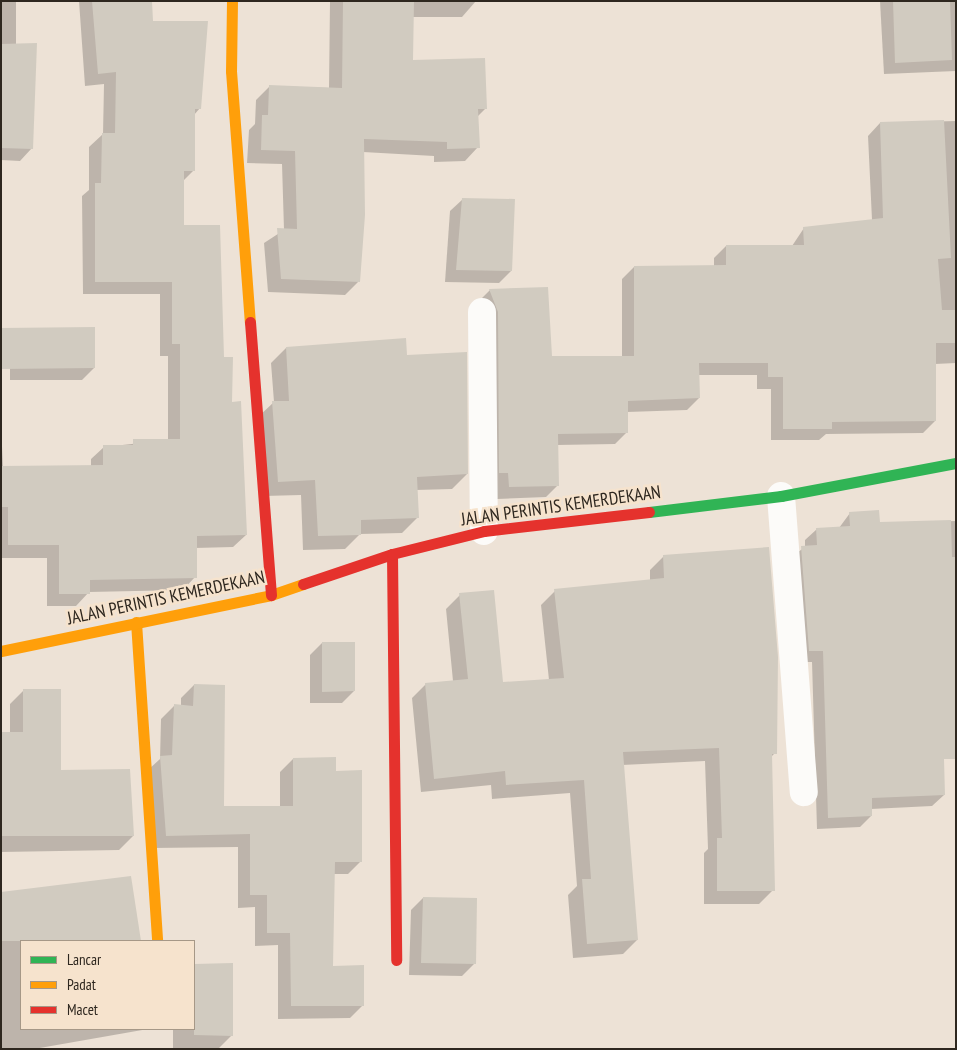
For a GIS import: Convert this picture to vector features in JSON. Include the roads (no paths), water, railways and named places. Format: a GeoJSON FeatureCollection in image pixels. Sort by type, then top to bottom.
{"type":"FeatureCollection","features":[{"type":"Feature","properties":{"kind":"street"},"geometry":{"type":"LineString","coordinates":[[232,1],[232,71],[271,595]]}},
{"type":"Feature","properties":{"kind":"street"},"geometry":{"type":"LineString","coordinates":[[482,312],[484,531]]}},
{"type":"Feature","properties":{"kind":"street","name":"JALAN PERINTIS KEMERDEKAAN"},"geometry":{"type":"LineString","coordinates":[[1,651],[271,595],[392,554],[484,531],[781,496],[956,463]]}},
{"type":"Feature","properties":{"kind":"street"},"geometry":{"type":"LineString","coordinates":[[781,496],[804,792]]}},
{"type":"Feature","properties":{"kind":"street"},"geometry":{"type":"LineString","coordinates":[[392,554],[396,960]]}},
{"type":"Feature","properties":{"kind":"street"},"geometry":{"type":"LineString","coordinates":[[136,622],[157,940]]}}]}
